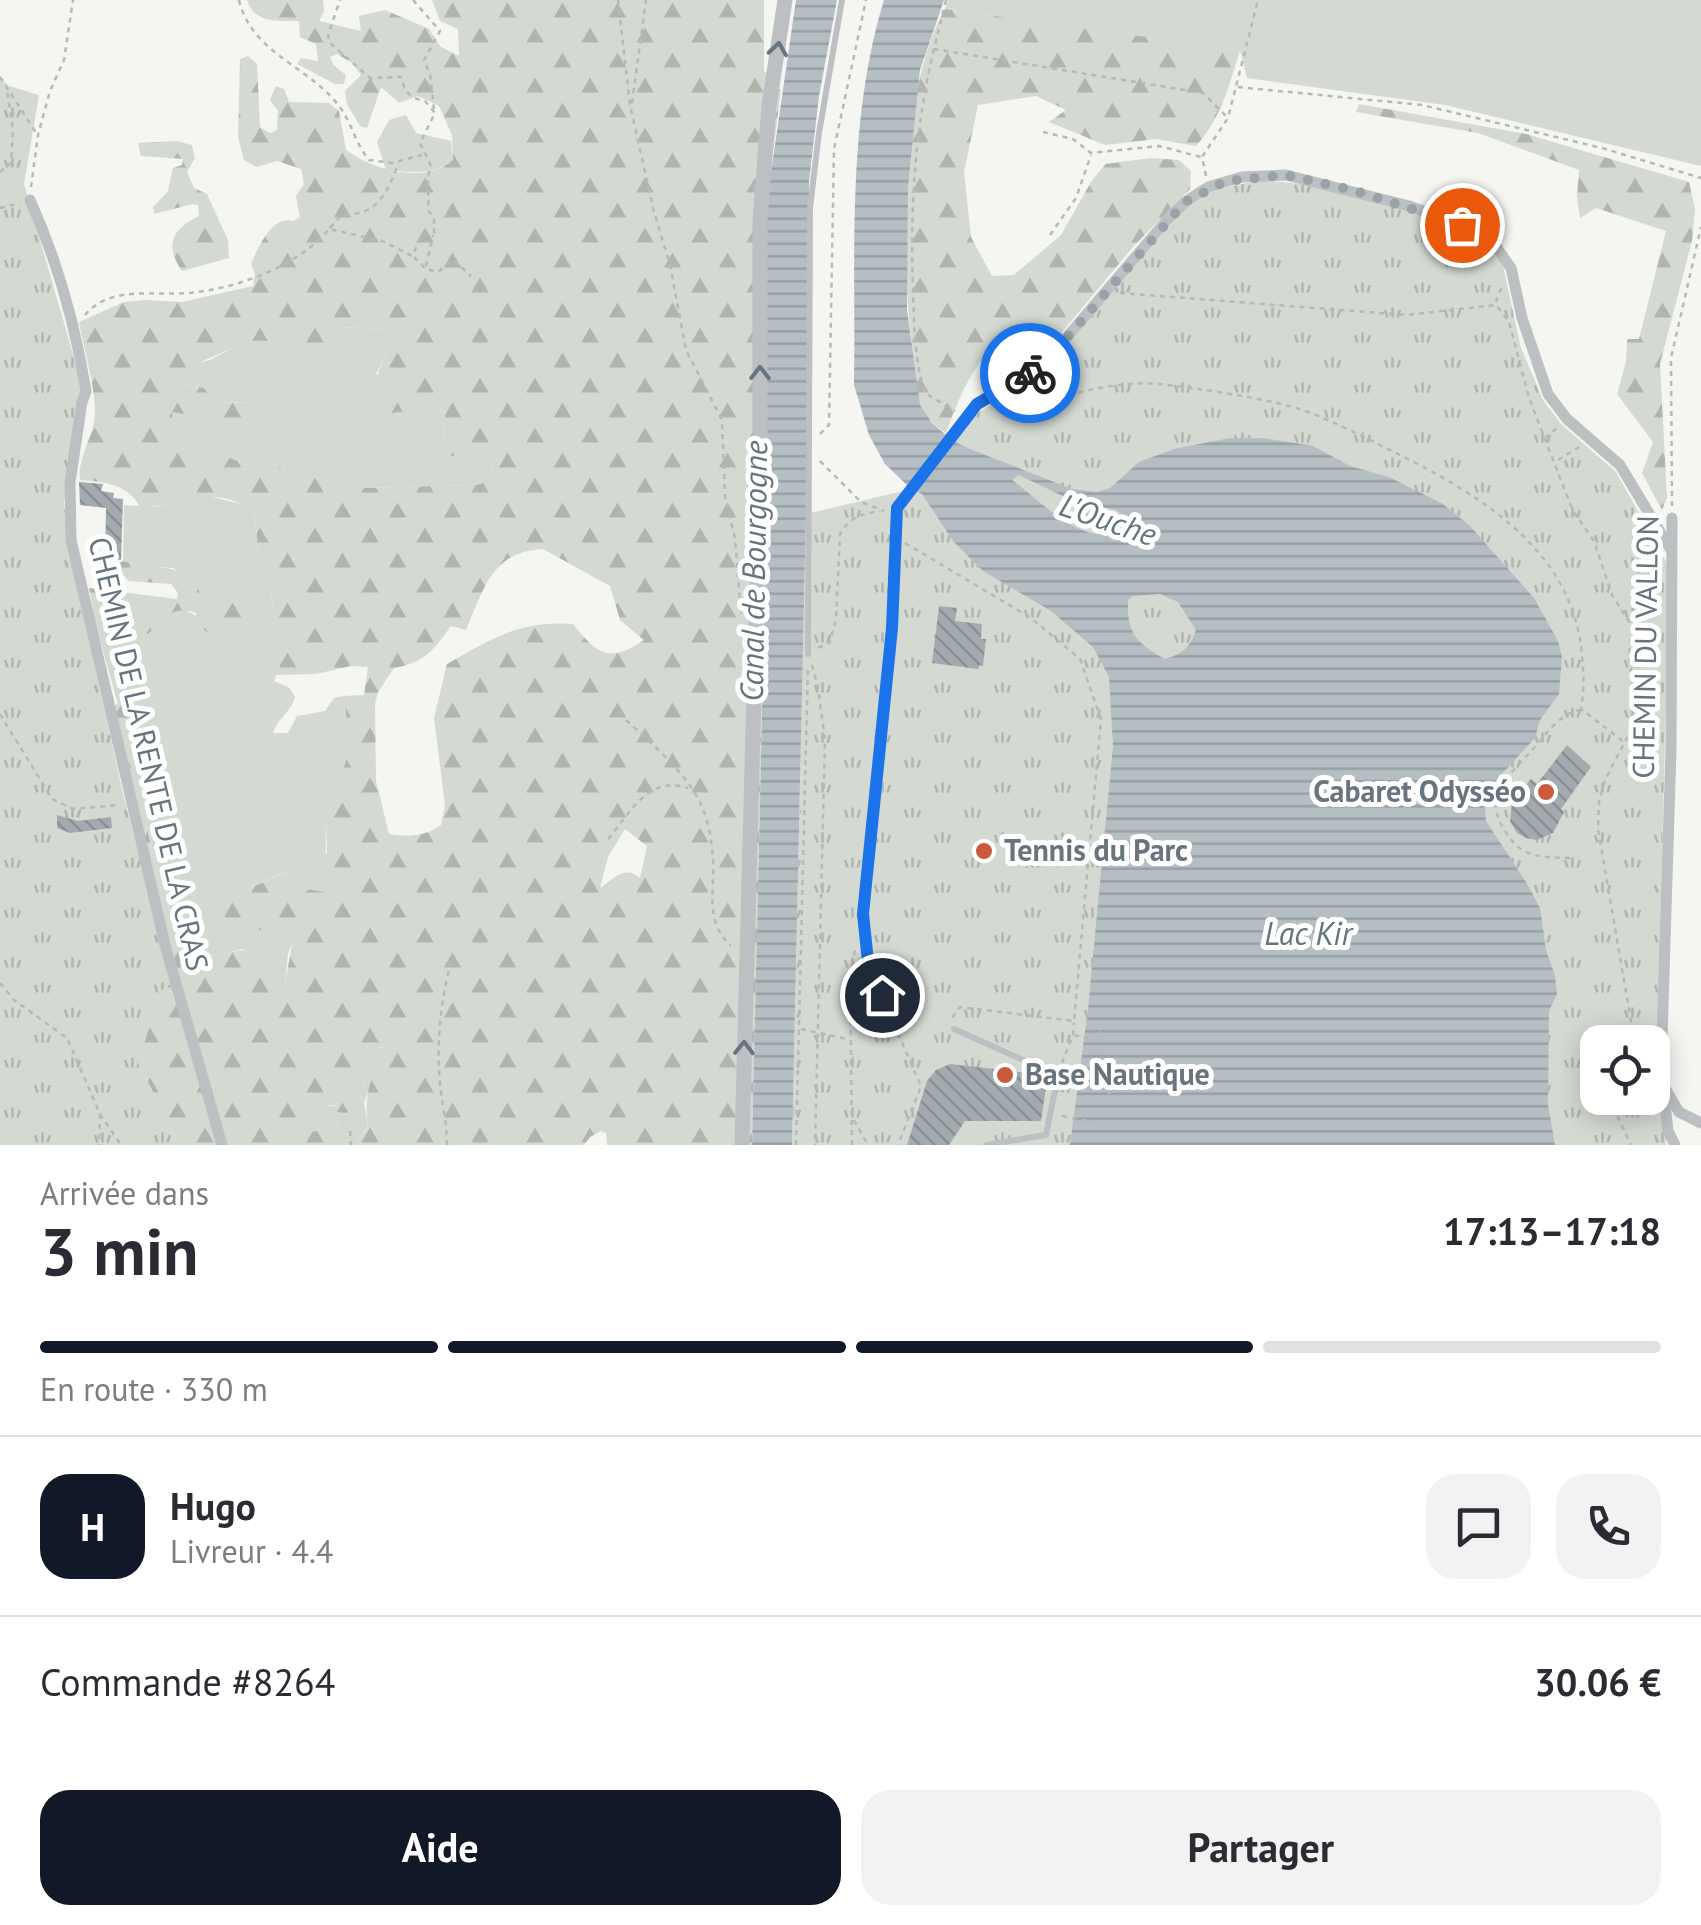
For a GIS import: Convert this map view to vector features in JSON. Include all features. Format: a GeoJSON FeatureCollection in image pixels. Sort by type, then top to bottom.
{"type":"FeatureCollection","features":[{"type":"Feature","properties":{"kind":"street"},"geometry":{"type":"LineString","coordinates":[[742,1145],[760,465],[760,220],[785,0]]}},
{"type":"Feature","properties":{"kind":"street"},"geometry":{"type":"LineString","coordinates":[[962,424],[977,404],[1026,377],[1050,357],[1185,202],[1208,187],[1242,178],[1286,175],[1409,206],[1480,234],[1497,248],[1511,268],[1536,367],[1548,394],[1566,419],[1620,465],[1672,550]]}},
{"type":"Feature","properties":{"kind":"street","name":"CHEMIN DE LA RENTE DE LA CRAS"},"geometry":{"type":"LineString","coordinates":[[30,200],[74,317],[86,391],[70,482],[71,540],[165,945],[222,1145]]}},
{"type":"Feature","properties":{"kind":"street","name":"CHEMIN DU VALLON"},"geometry":{"type":"LineString","coordinates":[[1662,1025],[1671,750],[1672,518]]}},
{"type":"Feature","properties":{"kind":"street","name":"CHEMIN DU VALLON"},"geometry":{"type":"LineString","coordinates":[[1670,1098],[1679,1112],[1701,1123]]}},
{"type":"Feature","properties":{"kind":"street","name":"CHEMIN DU VALLON"},"geometry":{"type":"LineString","coordinates":[[1666,1115],[1675,1145]]}},
{"type":"Feature","properties":{"kind":"lane"},"geometry":{"type":"LineString","coordinates":[[808,654],[810,208],[842,0]]}},
{"type":"Feature","properties":{"kind":"lane"},"geometry":{"type":"LineString","coordinates":[[882,995],[869,971],[863,914],[892,628],[897,508],[962,424]]}},
{"type":"Feature","properties":{"kind":"lane"},"geometry":{"type":"LineString","coordinates":[[951,1028],[1056,1071],[1046,1135],[986,1145]]}},
{"type":"Feature","properties":{"kind":"path"},"geometry":{"type":"LineString","coordinates":[[0,208],[30,200],[38,136],[50,91],[64,60],[74,0]]}},
{"type":"Feature","properties":{"kind":"path"},"geometry":{"type":"LineString","coordinates":[[239,0],[260,41],[340,106],[356,144],[369,160],[398,161],[423,155]]}},
{"type":"Feature","properties":{"kind":"path"},"geometry":{"type":"LineString","coordinates":[[340,0],[329,42],[370,78],[401,78],[405,92],[425,100],[435,114]]}},
{"type":"Feature","properties":{"kind":"path"},"geometry":{"type":"LineString","coordinates":[[413,0],[440,31],[424,60],[430,74],[435,114],[420,143],[431,166],[426,184],[434,234],[426,269]]}},
{"type":"Feature","properties":{"kind":"path"},"geometry":{"type":"LineString","coordinates":[[618,0],[631,109],[670,265],[686,350],[722,420],[725,497],[736,538],[741,619]]}},
{"type":"Feature","properties":{"kind":"path"},"geometry":{"type":"LineString","coordinates":[[631,109],[646,0]]}},
{"type":"Feature","properties":{"kind":"path"},"geometry":{"type":"LineString","coordinates":[[866,0],[834,149],[829,425],[811,444],[820,460],[861,502],[884,510]]}},
{"type":"Feature","properties":{"kind":"path"},"geometry":{"type":"LineString","coordinates":[[946,0],[921,102],[910,218],[915,363],[925,393],[962,424]]}},
{"type":"Feature","properties":{"kind":"path"},"geometry":{"type":"LineString","coordinates":[[1208,187],[1202,157],[1228,118],[1258,0]]}},
{"type":"Feature","properties":{"kind":"path"},"geometry":{"type":"LineString","coordinates":[[934,49],[1204,93],[1228,118]]}},
{"type":"Feature","properties":{"kind":"path"},"geometry":{"type":"LineString","coordinates":[[0,77],[38,136]]}},
{"type":"Feature","properties":{"kind":"path"},"geometry":{"type":"LineString","coordinates":[[1238,87],[1422,105],[1602,148],[1701,178]]}},
{"type":"Feature","properties":{"kind":"path"},"geometry":{"type":"LineString","coordinates":[[0,172],[11,162],[13,149],[8,90]]}},
{"type":"Feature","properties":{"kind":"path"},"geometry":{"type":"LineString","coordinates":[[1043,132],[1073,139],[1092,153],[1159,146],[1202,157]]}},
{"type":"Feature","properties":{"kind":"path"},"geometry":{"type":"LineString","coordinates":[[1050,235],[1076,198],[1092,153]]}},
{"type":"Feature","properties":{"kind":"path"},"geometry":{"type":"LineString","coordinates":[[74,317],[86,314],[104,300],[148,292],[193,293],[277,269],[314,247],[339,216],[360,213],[377,204],[398,161]]}},
{"type":"Feature","properties":{"kind":"path","name":"CHEMIN DU VALLON"},"geometry":{"type":"LineString","coordinates":[[1672,518],[1671,358],[1701,227]]}},
{"type":"Feature","properties":{"kind":"path"},"geometry":{"type":"LineString","coordinates":[[330,230],[382,241],[412,256],[426,269],[438,272],[452,260],[471,276]]}},
{"type":"Feature","properties":{"kind":"path"},"geometry":{"type":"LineString","coordinates":[[412,256],[422,237],[434,234]]}},
{"type":"Feature","properties":{"kind":"path"},"geometry":{"type":"LineString","coordinates":[[1108,292],[1406,315],[1496,305],[1509,322],[1529,398],[1573,511],[1600,556],[1612,596],[1633,628]]}},
{"type":"Feature","properties":{"kind":"path"},"geometry":{"type":"LineString","coordinates":[[977,404],[1002,407],[1112,386],[1157,384],[1290,406],[1450,479],[1521,531],[1566,592],[1581,638],[1584,691],[1580,709]]}},
{"type":"Feature","properties":{"kind":"path"},"geometry":{"type":"LineString","coordinates":[[1546,438],[1566,419]]}},
{"type":"Feature","properties":{"kind":"path"},"geometry":{"type":"LineString","coordinates":[[1556,462],[1590,439]]}},
{"type":"Feature","properties":{"kind":"path"},"geometry":{"type":"LineString","coordinates":[[1631,1025],[1598,829],[1602,791],[1631,730],[1635,706],[1628,653],[1633,628],[1639,496]]}},
{"type":"Feature","properties":{"kind":"path"},"geometry":{"type":"LineString","coordinates":[[808,654],[830,642],[836,619],[840,534],[847,522],[860,514],[897,508]]}},
{"type":"Feature","properties":{"kind":"path"},"geometry":{"type":"LineString","coordinates":[[895,537],[1031,618],[1080,660],[1100,719],[1073,1035],[1056,1071]]}},
{"type":"Feature","properties":{"kind":"path"},"geometry":{"type":"LineString","coordinates":[[796,1145],[808,654]]}},
{"type":"Feature","properties":{"kind":"path"},"geometry":{"type":"LineString","coordinates":[[808,654],[818,688],[824,740],[815,1145]]}},
{"type":"Feature","properties":{"kind":"path"},"geometry":{"type":"LineString","coordinates":[[1580,709],[1624,742]]}},
{"type":"Feature","properties":{"kind":"path"},"geometry":{"type":"LineString","coordinates":[[1570,858],[1535,857],[1522,852],[1496,814],[1496,800],[1507,779],[1553,726],[1566,714],[1580,709]]}},
{"type":"Feature","properties":{"kind":"path"},"geometry":{"type":"LineString","coordinates":[[0,714],[52,799],[73,809],[131,804]]}},
{"type":"Feature","properties":{"kind":"path"},"geometry":{"type":"LineString","coordinates":[[626,720],[666,757],[701,804],[713,863],[712,918],[728,945],[745,954]]}},
{"type":"Feature","properties":{"kind":"path"},"geometry":{"type":"LineString","coordinates":[[608,839],[647,793],[660,785],[671,783],[690,789]]}},
{"type":"Feature","properties":{"kind":"path"},"geometry":{"type":"LineString","coordinates":[[852,1145],[850,975],[856,945]]}},
{"type":"Feature","properties":{"kind":"path"},"geometry":{"type":"LineString","coordinates":[[447,1145],[440,1084],[440,1037],[442,994],[452,958]]}},
{"type":"Feature","properties":{"kind":"path"},"geometry":{"type":"LineString","coordinates":[[0,983],[14,1000],[67,1038],[100,1114],[121,1145]]}},
{"type":"Feature","properties":{"kind":"path"},"geometry":{"type":"LineString","coordinates":[[882,995],[921,1086],[898,1145]]}},
{"type":"Feature","properties":{"kind":"path"},"geometry":{"type":"LineString","coordinates":[[951,1028],[960,1006],[1074,1022]]}},
{"type":"Feature","properties":{"kind":"path"},"geometry":{"type":"LineString","coordinates":[[800,1029],[850,1040]]}},
{"type":"Feature","properties":{"kind":"path"},"geometry":{"type":"LineString","coordinates":[[1096,1051],[1102,1029]]}},
{"type":"Feature","properties":{"kind":"path"},"geometry":{"type":"LineString","coordinates":[[1073,1035],[1098,1041]]}},
{"type":"Feature","properties":{"kind":"path"},"geometry":{"type":"LineString","coordinates":[[1075,1087],[1111,1093]]}},
{"type":"Feature","properties":{"kind":"path"},"geometry":{"type":"LineString","coordinates":[[99,1145],[100,1114]]}},
{"type":"Feature","properties":{"kind":"path"},"geometry":{"type":"LineString","coordinates":[[1618,1115],[1631,1145]]}},
{"type":"Feature","properties":{"kind":"path"},"geometry":{"type":"LineString","coordinates":[[852,1116],[868,1145]]}},
{"type":"Feature","properties":{"kind":"path"},"geometry":{"type":"LineString","coordinates":[[1071,1117],[1114,1126]]}},
{"type":"Feature","properties":{"kind":"path"},"geometry":{"type":"LineString","coordinates":[[350,1132],[351,1145]]}},
{"type":"Feature","properties":{"kind":"green space"},"geometry":{"type":"Polygon","coordinates":[[[247,0],[323,0],[324,11],[319,21],[361,31],[359,16],[385,10],[429,29],[441,47],[459,56],[458,29],[440,21],[432,0],[764,0],[764,71],[781,90],[766,207],[767,498],[752,1145],[607,1145],[606,1133],[601,1131],[584,1145],[355,1145],[368,1127],[370,1085],[386,1047],[375,1048],[357,1109],[337,1112],[335,1105],[325,1105],[293,1127],[292,1134],[326,1130],[326,1120],[336,1120],[342,1145],[180,1145],[138,1063],[149,1027],[163,1020],[157,991],[171,987],[104,709],[118,704],[136,714],[151,729],[155,740],[159,806],[157,816],[146,823],[165,910],[175,908],[182,917],[188,948],[205,958],[252,951],[285,984],[293,939],[228,922],[221,910],[234,895],[286,872],[295,875],[306,889],[324,892],[309,868],[315,857],[327,853],[326,819],[335,802],[334,784],[343,771],[350,747],[344,696],[364,695],[368,667],[276,675],[280,665],[268,628],[217,628],[207,632],[198,626],[196,613],[188,611],[169,614],[148,634],[139,625],[96,626],[89,588],[177,599],[178,593],[171,584],[129,581],[119,571],[123,561],[181,572],[197,587],[203,601],[273,607],[269,585],[259,566],[255,514],[240,504],[212,497],[140,507],[122,489],[80,480],[95,410],[79,322],[124,302],[182,302],[253,286],[255,273],[251,264],[267,234],[285,220],[300,218],[296,196],[304,184],[301,169],[277,161],[257,167],[244,160],[238,137],[240,59],[248,56],[257,64],[260,127],[270,133],[277,130],[278,111],[270,100],[276,86],[284,89],[289,102],[329,103],[339,111],[346,150],[370,164],[413,173],[441,168],[453,160],[452,135],[439,106],[418,96],[399,103],[381,87],[367,128],[360,126],[347,104],[345,91],[361,75],[352,63],[337,54],[330,57],[346,75],[344,84],[335,84],[297,64],[301,58],[318,61],[316,44],[300,37],[299,21],[268,20],[251,8],[247,0]],[[338,327],[328,350],[288,348],[286,342],[252,341],[181,372],[177,375],[184,384],[204,388],[214,402],[260,403],[267,409],[264,414],[231,421],[172,412],[173,429],[204,448],[256,468],[279,465],[288,474],[343,480],[362,488],[476,485],[494,480],[491,459],[451,456],[444,446],[445,414],[426,397],[413,401],[407,411],[392,413],[380,394],[377,379],[392,344],[387,329],[338,327]],[[543,549],[512,557],[492,575],[466,630],[451,626],[427,654],[394,668],[378,692],[376,781],[389,834],[416,835],[441,825],[445,805],[434,718],[447,664],[507,633],[537,625],[573,624],[589,643],[604,652],[622,652],[644,640],[620,620],[610,586],[543,549]],[[625,829],[608,857],[600,888],[624,873],[640,878],[647,846],[625,829]]]}},
{"type":"Feature","properties":{"kind":"green space"},"geometry":{"type":"Polygon","coordinates":[[[948,0],[1701,0],[1701,166],[1445,105],[1247,78],[1240,50],[945,9],[948,0]]]}},
{"type":"Feature","properties":{"kind":"green space"},"geometry":{"type":"Polygon","coordinates":[[[945,9],[1240,50],[1218,113],[1196,146],[1156,139],[1105,145],[1049,122],[1066,110],[1036,96],[978,105],[964,172],[971,237],[992,276],[1014,275],[1061,235],[1105,164],[1151,158],[1179,160],[1191,171],[1190,189],[1133,247],[1043,355],[1026,366],[1016,363],[1033,326],[1016,330],[989,352],[967,383],[946,433],[925,413],[917,394],[905,229],[918,85],[945,9]]]}},
{"type":"Feature","properties":{"kind":"green space"},"geometry":{"type":"Polygon","coordinates":[[[0,78],[9,86],[39,95],[24,184],[79,375],[82,402],[64,502],[69,550],[122,789],[172,987],[157,991],[163,1020],[149,1027],[138,1063],[180,1145],[0,1145],[0,78]]]}},
{"type":"Feature","properties":{"kind":"green space"},"geometry":{"type":"Polygon","coordinates":[[[1359,104],[1526,134],[1689,182],[1695,209],[1692,241],[1660,364],[1667,498],[1662,510],[1642,473],[1653,442],[1617,394],[1626,362],[1627,339],[1639,339],[1666,231],[1596,208],[1580,218],[1579,170],[1478,133],[1356,112],[1359,104]]]}},
{"type":"Feature","properties":{"kind":"green space"},"geometry":{"type":"Polygon","coordinates":[[[406,115],[416,133],[451,141],[453,160],[429,171],[386,170],[377,142],[389,120],[406,115]]]}},
{"type":"Feature","properties":{"kind":"green space"},"geometry":{"type":"Polygon","coordinates":[[[177,141],[192,145],[195,158],[187,172],[194,188],[207,194],[228,240],[229,258],[182,271],[172,246],[182,226],[199,216],[198,205],[154,214],[153,207],[168,191],[173,168],[182,165],[183,159],[141,156],[138,143],[177,141]]]}},
{"type":"Feature","properties":{"kind":"green space"},"geometry":{"type":"Polygon","coordinates":[[[1255,181],[1306,185],[1421,214],[1483,244],[1503,266],[1521,348],[1543,400],[1561,424],[1616,472],[1669,567],[1660,947],[1662,1025],[1580,1025],[1580,1115],[1665,1115],[1666,1145],[792,1145],[806,514],[903,491],[946,433],[1037,376],[1051,363],[1186,207],[1212,191],[1255,181]]]}},
{"type":"Feature","properties":{"kind":"green space"},"geometry":{"type":"Polygon","coordinates":[[[338,327],[387,329],[392,344],[376,374],[413,401],[426,397],[445,414],[444,446],[451,455],[491,459],[494,481],[476,485],[362,488],[343,480],[288,474],[279,465],[256,468],[204,448],[173,429],[171,411],[231,421],[260,403],[214,402],[204,388],[184,384],[177,375],[184,367],[210,360],[247,340],[286,342],[338,327]]]}},
{"type":"Feature","properties":{"kind":"green space"},"geometry":{"type":"Polygon","coordinates":[[[205,495],[244,505],[255,514],[259,566],[269,585],[273,608],[203,601],[174,568],[123,561],[124,505],[156,507],[205,495]]]}},
{"type":"Feature","properties":{"kind":"green space"},"geometry":{"type":"Polygon","coordinates":[[[184,609],[217,628],[268,628],[271,632],[280,665],[274,681],[290,688],[295,697],[273,733],[288,733],[297,716],[325,711],[334,698],[344,696],[351,747],[334,784],[336,802],[326,819],[325,893],[306,889],[295,875],[285,872],[234,895],[228,922],[294,939],[288,953],[285,986],[243,949],[205,958],[188,949],[181,917],[165,910],[146,822],[143,719],[118,704],[96,626],[139,625],[148,633],[173,610],[184,609]]]}},
{"type":"Feature","properties":{"kind":"green space"},"geometry":{"type":"Polygon","coordinates":[[[388,1047],[364,1102],[368,1126],[355,1145],[342,1145],[336,1120],[327,1130],[292,1134],[293,1127],[325,1105],[357,1109],[375,1048],[388,1047]]]}},
{"type":"Feature","properties":{"kind":"water","name":"Canal de Bourgogne"},"geometry":{"type":"Polygon","coordinates":[[[796,0],[837,0],[819,96],[809,182],[792,1145],[752,1145],[767,498],[766,207],[796,0]]]}},
{"type":"Feature","properties":{"kind":"water","name":"Lac Kir"},"geometry":{"type":"Polygon","coordinates":[[[884,0],[944,0],[920,70],[908,186],[907,309],[920,405],[932,423],[953,441],[1072,489],[1097,492],[1110,488],[1139,462],[1174,449],[1230,438],[1263,438],[1313,446],[1350,466],[1389,477],[1443,504],[1470,526],[1534,598],[1558,641],[1562,657],[1559,694],[1540,720],[1535,738],[1489,788],[1485,802],[1486,821],[1540,908],[1546,950],[1555,976],[1557,994],[1549,1011],[1548,1105],[1555,1145],[1070,1145],[1088,1009],[1113,746],[1109,677],[1093,647],[1051,611],[983,571],[953,541],[922,494],[885,464],[869,435],[854,385],[854,240],[858,142],[872,47],[884,0]],[[1019,475],[1012,480],[1081,530],[1111,533],[1125,525],[1125,517],[1116,510],[1077,503],[1019,475]],[[1160,594],[1133,596],[1128,600],[1128,612],[1135,636],[1165,659],[1185,649],[1196,630],[1178,602],[1160,594]]]}},
{"type":"Feature","properties":{"kind":"building"},"geometry":{"type":"Polygon","coordinates":[[[79,482],[103,484],[101,491],[123,499],[121,560],[105,559],[106,508],[80,505],[79,482]]]}},
{"type":"Feature","properties":{"kind":"building"},"geometry":{"type":"Polygon","coordinates":[[[939,606],[957,608],[955,621],[982,624],[981,639],[986,639],[983,666],[978,669],[932,663],[939,606]]]}},
{"type":"Feature","properties":{"kind":"building","name":"Cabaret Odysséo"},"geometry":{"type":"Polygon","coordinates":[[[1567,745],[1591,767],[1561,809],[1564,812],[1553,833],[1537,840],[1526,838],[1517,833],[1510,821],[1512,801],[1531,779],[1537,784],[1567,745]]]}},
{"type":"Feature","properties":{"kind":"building"},"geometry":{"type":"Polygon","coordinates":[[[57,815],[78,821],[111,817],[112,828],[70,833],[57,828],[57,815]]]}},
{"type":"Feature","properties":{"kind":"building"},"geometry":{"type":"Polygon","coordinates":[[[950,1064],[1048,1075],[1041,1121],[965,1121],[949,1145],[907,1145],[927,1081],[936,1070],[950,1064]]]}},
{"type":"Feature","properties":{"kind":"way so far"},"geometry":{"type":"LineString","coordinates":[[1030,373],[1050,357],[1167,220],[1208,187],[1257,176],[1286,175],[1356,191],[1462,225]]}},
{"type":"Feature","properties":{"kind":"place","name":"Cabaret Odysséo"},"geometry":{"type":"Point","coordinates":[1546,792]}},
{"type":"Feature","properties":{"kind":"place","name":"Tennis du Parc"},"geometry":{"type":"Point","coordinates":[984,851]}},
{"type":"Feature","properties":{"kind":"place","name":"Base Nautique"},"geometry":{"type":"Point","coordinates":[1005,1075]}},
{"type":"Feature","properties":{"kind":"route"},"geometry":{"type":"LineString","coordinates":[[882,995],[869,971],[863,914],[892,628],[897,508],[977,404],[1030,373]]}},
{"type":"Feature","properties":{"kind":"water label","name":"L'Ouche"},"geometry":{"type":"Point","coordinates":[1108,520]}}]}
